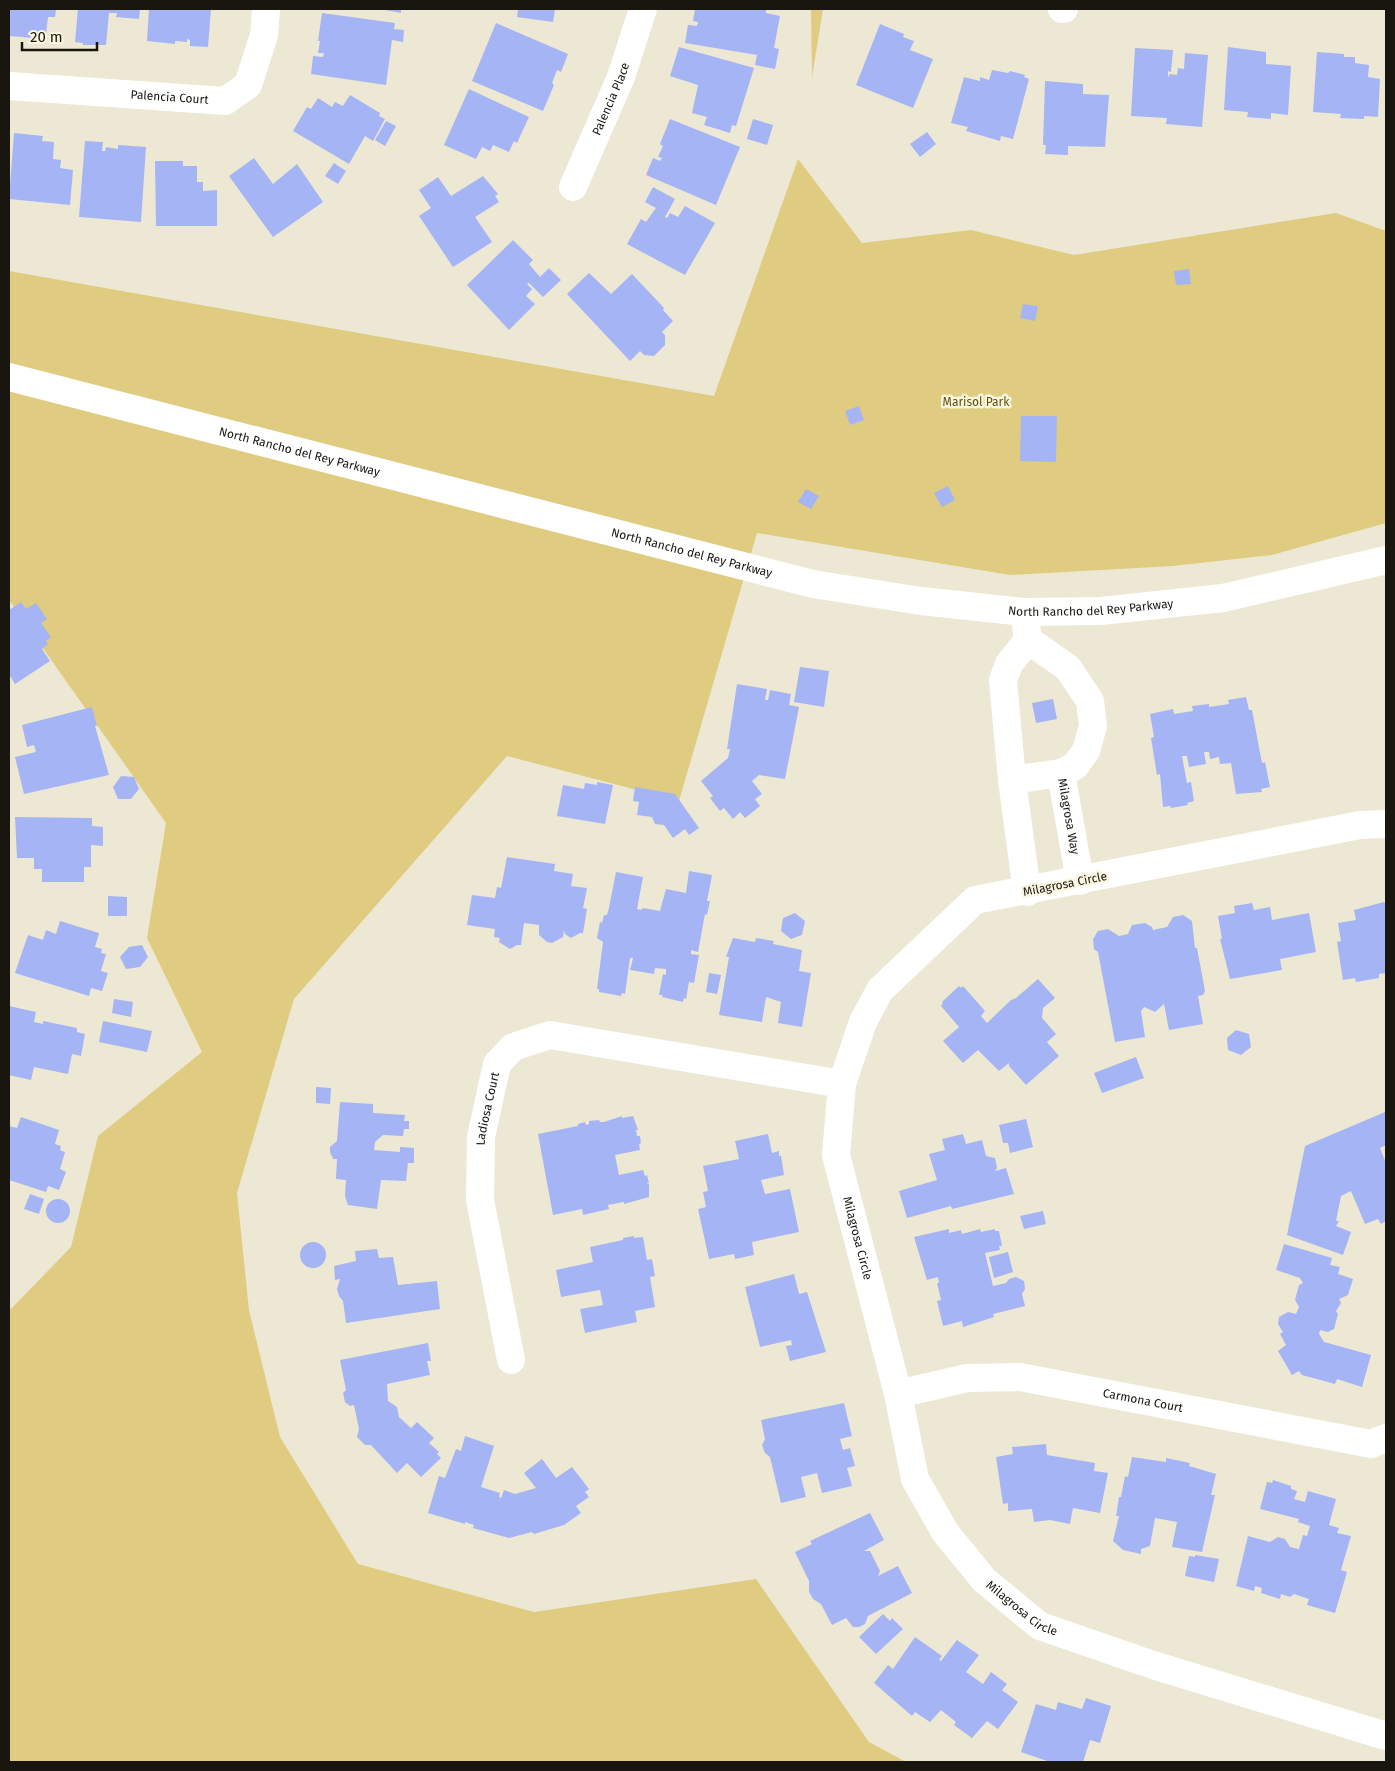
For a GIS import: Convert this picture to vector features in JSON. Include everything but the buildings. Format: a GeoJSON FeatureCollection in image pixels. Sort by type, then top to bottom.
{"type":"FeatureCollection","features":[{"type":"Feature","properties":{"kind":"street","name":"Palencia Court"},"geometry":{"type":"LineString","coordinates":[[9,86],[225,101],[248,85],[264,35],[266,9]]}},
{"type":"Feature","properties":{"kind":"street","name":"Palencia Place"},"geometry":{"type":"LineString","coordinates":[[573,187],[621,77],[643,9]]}},
{"type":"Feature","properties":{"kind":"street","name":"North Rancho del Rey Parkway"},"geometry":{"type":"LineString","coordinates":[[9,377],[813,584],[921,602],[1024,612],[1102,611],[1223,598],[1386,560]]}},
{"type":"Feature","properties":{"kind":"street"},"geometry":{"type":"LineString","coordinates":[[1024,612],[1028,640],[1009,664],[1003,680],[1012,780],[1027,892]]}},
{"type":"Feature","properties":{"kind":"street","name":"Milagrosa Way"},"geometry":{"type":"LineString","coordinates":[[1028,640],[1068,668],[1090,701],[1093,726],[1086,751],[1074,766],[1061,773],[1080,881]]}},
{"type":"Feature","properties":{"kind":"street"},"geometry":{"type":"LineString","coordinates":[[1012,780],[1061,773]]}},
{"type":"Feature","properties":{"kind":"street","name":"Milagrosa Circle"},"geometry":{"type":"LineString","coordinates":[[1386,824],[1360,825],[1027,892],[975,900],[880,990],[863,1022],[842,1084],[836,1155],[898,1394],[915,1478],[945,1532],[979,1575],[1011,1605],[1040,1626],[1154,1665],[1386,1736]]}},
{"type":"Feature","properties":{"kind":"street","name":"Ladiosa Court"},"geometry":{"type":"LineString","coordinates":[[511,1360],[480,1200],[481,1137],[497,1064],[513,1047],[550,1035],[842,1084]]}},
{"type":"Feature","properties":{"kind":"street","name":"Carmona Court"},"geometry":{"type":"LineString","coordinates":[[898,1394],[967,1378],[1020,1377],[1371,1444],[1386,1438]]}},
{"type":"Feature","properties":{"kind":"green space"},"geometry":{"type":"Polygon","coordinates":[[[811,9],[823,9],[812,77],[811,9]]]}},
{"type":"Feature","properties":{"kind":"green space","name":"Marisol Park"},"geometry":{"type":"Polygon","coordinates":[[[798,159],[862,243],[971,230],[1074,255],[1336,213],[1386,231],[1386,523],[1272,555],[1173,566],[1010,575],[757,533],[679,801],[507,756],[294,999],[237,1193],[249,1310],[280,1437],[358,1564],[534,1612],[756,1579],[869,1742],[906,1762],[9,1762],[9,1311],[71,1247],[98,1136],[202,1052],[147,938],[166,823],[9,600],[9,271],[714,396],[798,159]]]}}]}
